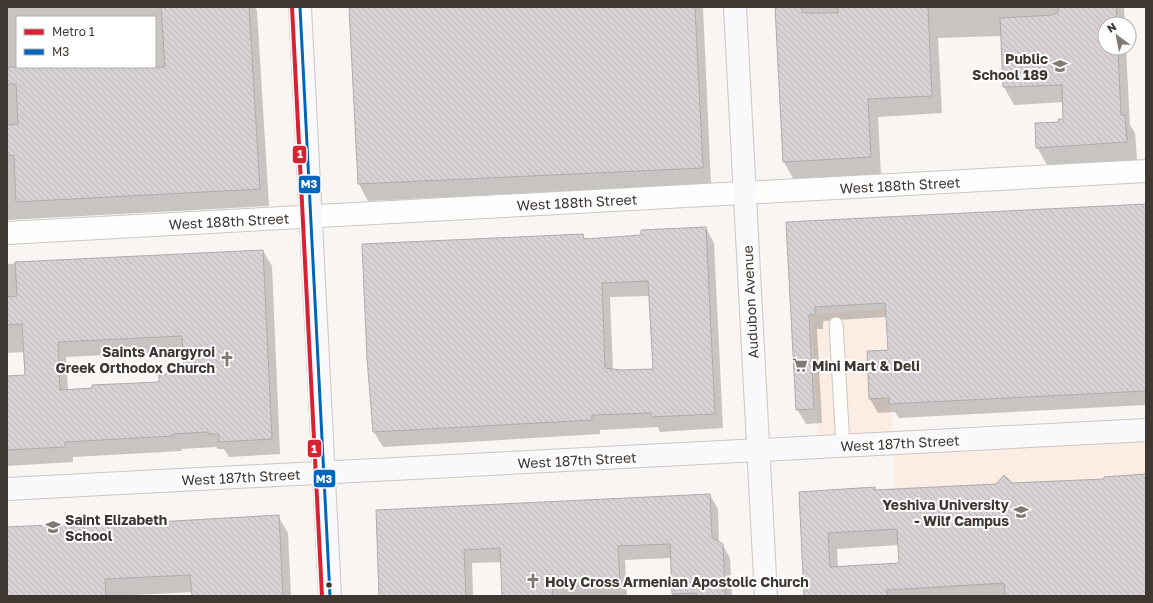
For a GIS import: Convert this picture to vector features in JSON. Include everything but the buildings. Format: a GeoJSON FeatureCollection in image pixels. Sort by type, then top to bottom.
{"type":"FeatureCollection","features":[{"type":"Feature","properties":{"kind":"street"},"geometry":{"type":"LineString","coordinates":[[300,7],[330,596]]}},
{"type":"Feature","properties":{"kind":"street","name":"Audubon Avenue"},"geometry":{"type":"LineString","coordinates":[[735,7],[766,596]]}},
{"type":"Feature","properties":{"kind":"street","name":"West 188th Street"},"geometry":{"type":"LineString","coordinates":[[7,233],[1146,171]]}},
{"type":"Feature","properties":{"kind":"street","name":"West 187th Street"},"geometry":{"type":"LineString","coordinates":[[7,489],[1146,430]]}},
{"type":"Feature","properties":{"kind":"lane"},"geometry":{"type":"LineString","coordinates":[[836,324],[842,446]]}},
{"type":"Feature","properties":{"kind":"shaded area"},"geometry":{"type":"Polygon","coordinates":[[[884,309],[893,443],[819,447],[811,314],[884,309]]]}},
{"type":"Feature","properties":{"kind":"shaded area","name":"Yeshiva University - Wilf Campus"},"geometry":{"type":"Polygon","coordinates":[[[1146,430],[1146,596],[1072,581],[899,591],[893,443],[1146,430]]]}},
{"type":"Feature","properties":{"kind":"metro line","name":"1"},"geometry":{"type":"LineString","coordinates":[[292,7],[322,596]]}},
{"type":"Feature","properties":{"kind":"transit line","name":"M3"},"geometry":{"type":"LineString","coordinates":[[300,7],[330,596]]}},
{"type":"Feature","properties":{"kind":"place","name":"Public School 189"},"geometry":{"type":"Point","coordinates":[1060,66]}},
{"type":"Feature","properties":{"kind":"place","name":"Saints Anargyroi Greek Orthodox Church"},"geometry":{"type":"Point","coordinates":[227,359]}},
{"type":"Feature","properties":{"kind":"place","name":"Mini Mart & Deli"},"geometry":{"type":"Point","coordinates":[800,365]}},
{"type":"Feature","properties":{"kind":"place","name":"Yeshiva University - Wilf Campus"},"geometry":{"type":"Point","coordinates":[1021,512]}},
{"type":"Feature","properties":{"kind":"place","name":"Saint Elizabeth School"},"geometry":{"type":"Point","coordinates":[53,527]}},
{"type":"Feature","properties":{"kind":"place","name":"Holy Cross Armenian Apostolic Church"},"geometry":{"type":"Point","coordinates":[533,581]}}]}
